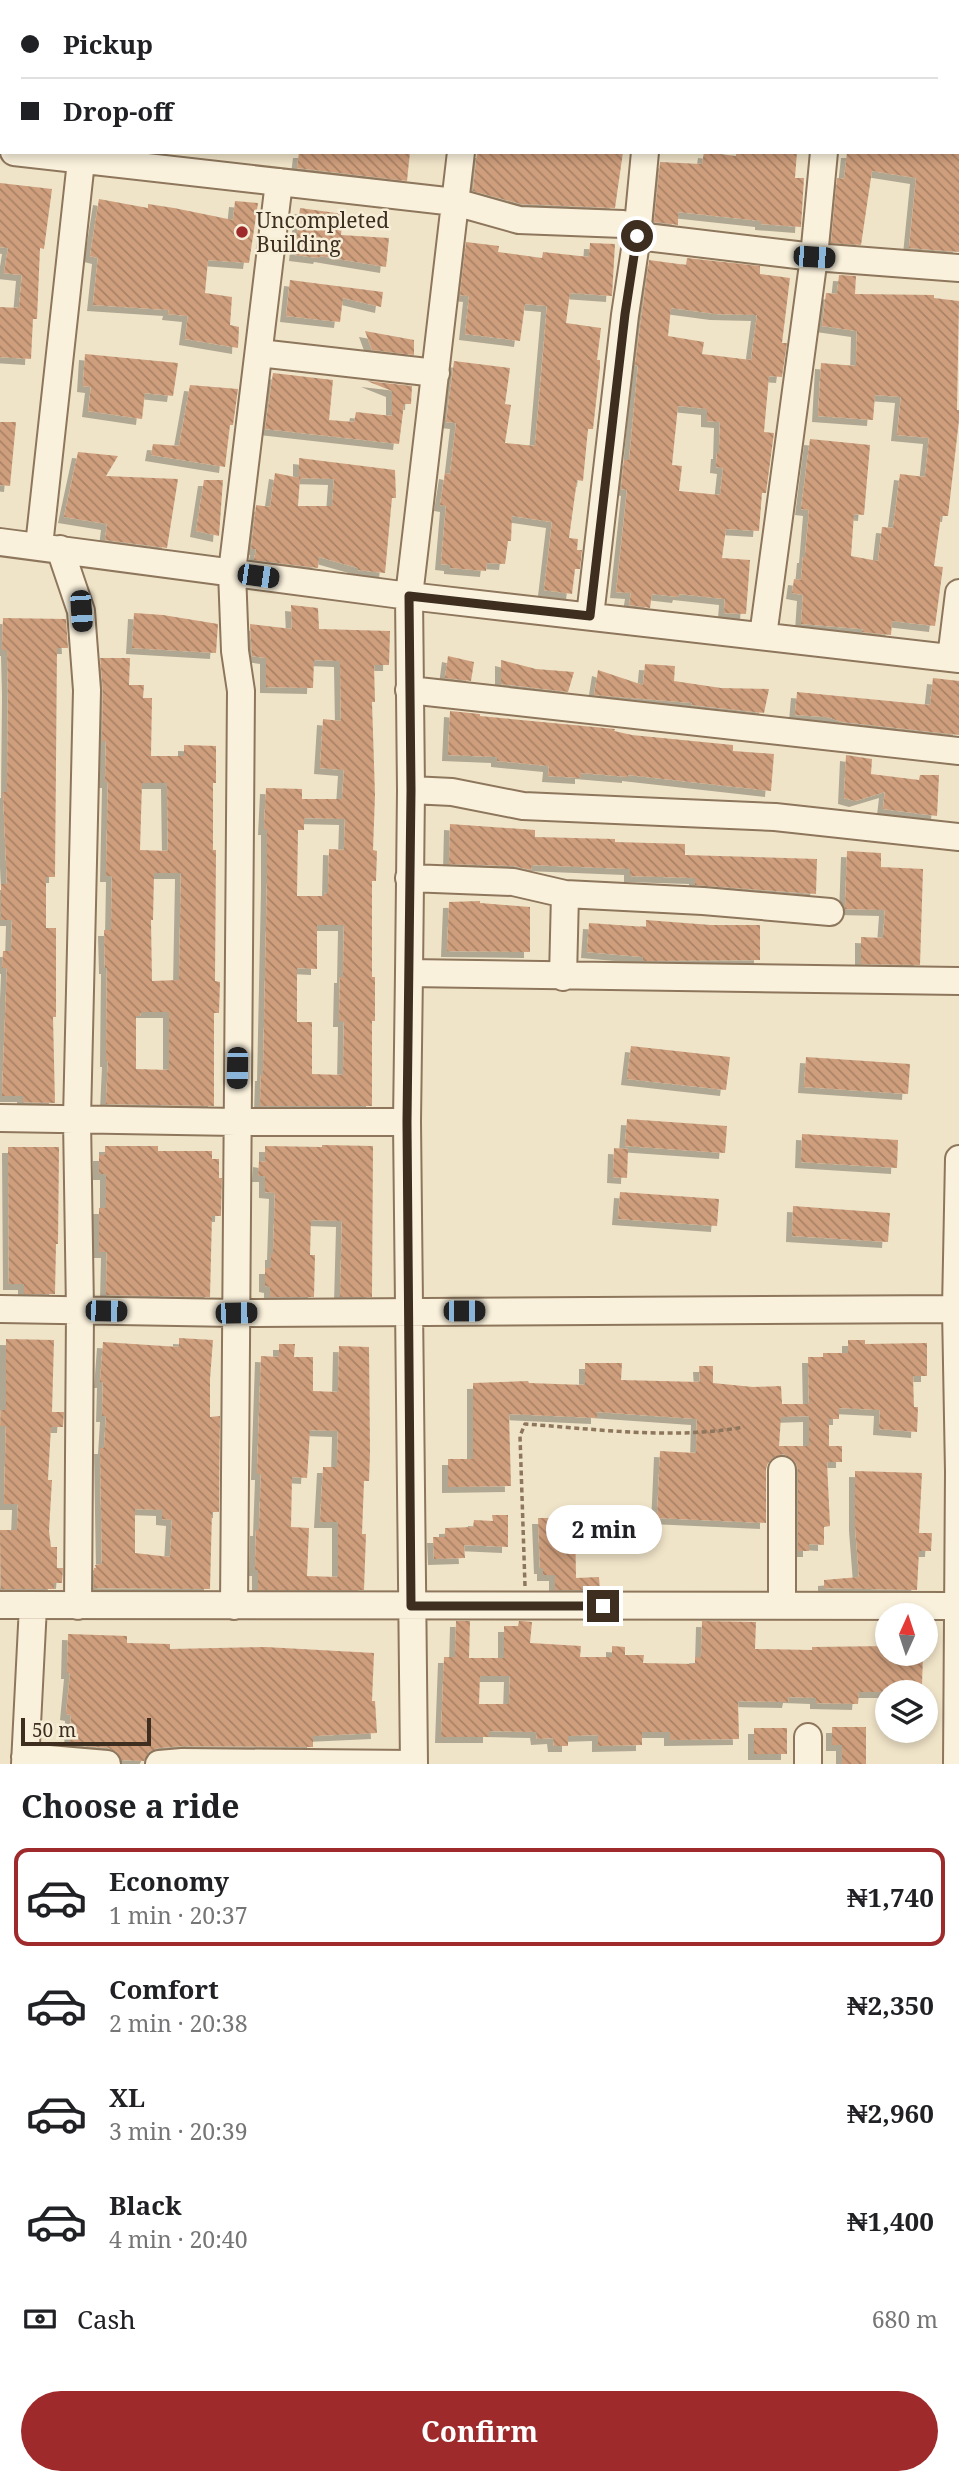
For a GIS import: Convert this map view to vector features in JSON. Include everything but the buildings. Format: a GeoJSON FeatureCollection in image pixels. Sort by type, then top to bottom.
{"type":"FeatureCollection","features":[{"type":"Feature","properties":{"kind":"street"},"geometry":{"type":"LineString","coordinates":[[48,154],[455,202],[519,220],[623,224],[637,236],[814,257],[959,268]]}},
{"type":"Feature","properties":{"kind":"street"},"geometry":{"type":"LineString","coordinates":[[159,1764],[414,1764],[407,1122],[411,790],[409,596],[461,154]]}},
{"type":"Feature","properties":{"kind":"street"},"geometry":{"type":"LineString","coordinates":[[590,616],[645,154]]}},
{"type":"Feature","properties":{"kind":"street"},"geometry":{"type":"LineString","coordinates":[[763,636],[814,257],[824,154]]}},
{"type":"Feature","properties":{"kind":"street"},"geometry":{"type":"LineString","coordinates":[[78,1606],[80,1310],[77,1119],[87,690],[81,611],[50,548],[82,156]]}},
{"type":"Feature","properties":{"kind":"street"},"geometry":{"type":"LineString","coordinates":[[234,1606],[241,691],[235,651],[232,572],[279,182]]}},
{"type":"Feature","properties":{"kind":"street"},"geometry":{"type":"LineString","coordinates":[[259,353],[436,373]]}},
{"type":"Feature","properties":{"kind":"street"},"geometry":{"type":"LineString","coordinates":[[0,542],[409,596],[955,658],[959,593]]}},
{"type":"Feature","properties":{"kind":"street"},"geometry":{"type":"LineString","coordinates":[[409,690],[959,751]]}},
{"type":"Feature","properties":{"kind":"street"},"geometry":{"type":"LineString","coordinates":[[411,790],[452,792],[523,806],[775,817],[959,837]]}},
{"type":"Feature","properties":{"kind":"street"},"geometry":{"type":"LineString","coordinates":[[409,878],[513,882],[565,894],[703,901],[830,912]]}},
{"type":"Feature","properties":{"kind":"street"},"geometry":{"type":"LineString","coordinates":[[563,977],[565,894]]}},
{"type":"Feature","properties":{"kind":"street"},"geometry":{"type":"LineString","coordinates":[[409,973],[959,981]]}},
{"type":"Feature","properties":{"kind":"street"},"geometry":{"type":"LineString","coordinates":[[0,1118],[407,1122]]}},
{"type":"Feature","properties":{"kind":"street"},"geometry":{"type":"LineString","coordinates":[[957,1764],[959,1159]]}},
{"type":"Feature","properties":{"kind":"street"},"geometry":{"type":"LineString","coordinates":[[0,1309],[236,1313],[958,1309]]}},
{"type":"Feature","properties":{"kind":"street"},"geometry":{"type":"LineString","coordinates":[[782,1470],[782,1606]]}},
{"type":"Feature","properties":{"kind":"street"},"geometry":{"type":"LineString","coordinates":[[0,1605],[956,1606]]}},
{"type":"Feature","properties":{"kind":"street"},"geometry":{"type":"LineString","coordinates":[[33,1606],[25,1761],[107,1764]]}},
{"type":"Feature","properties":{"kind":"street"},"geometry":{"type":"LineString","coordinates":[[808,1737],[808,1764]]}},
{"type":"Feature","properties":{"kind":"path"},"geometry":{"type":"LineString","coordinates":[[526,1606],[520,1436],[525,1424],[640,1433],[718,1432],[744,1427]]}},
{"type":"Feature","properties":{"kind":"place","name":"Uncompleted Building"},"geometry":{"type":"Point","coordinates":[242,232]}},
{"type":"Feature","properties":{"kind":"route"},"geometry":{"type":"LineString","coordinates":[[603,1606],[411,1606],[407,1122],[411,790],[409,596],[590,616],[625,314],[637,236]]}}]}
